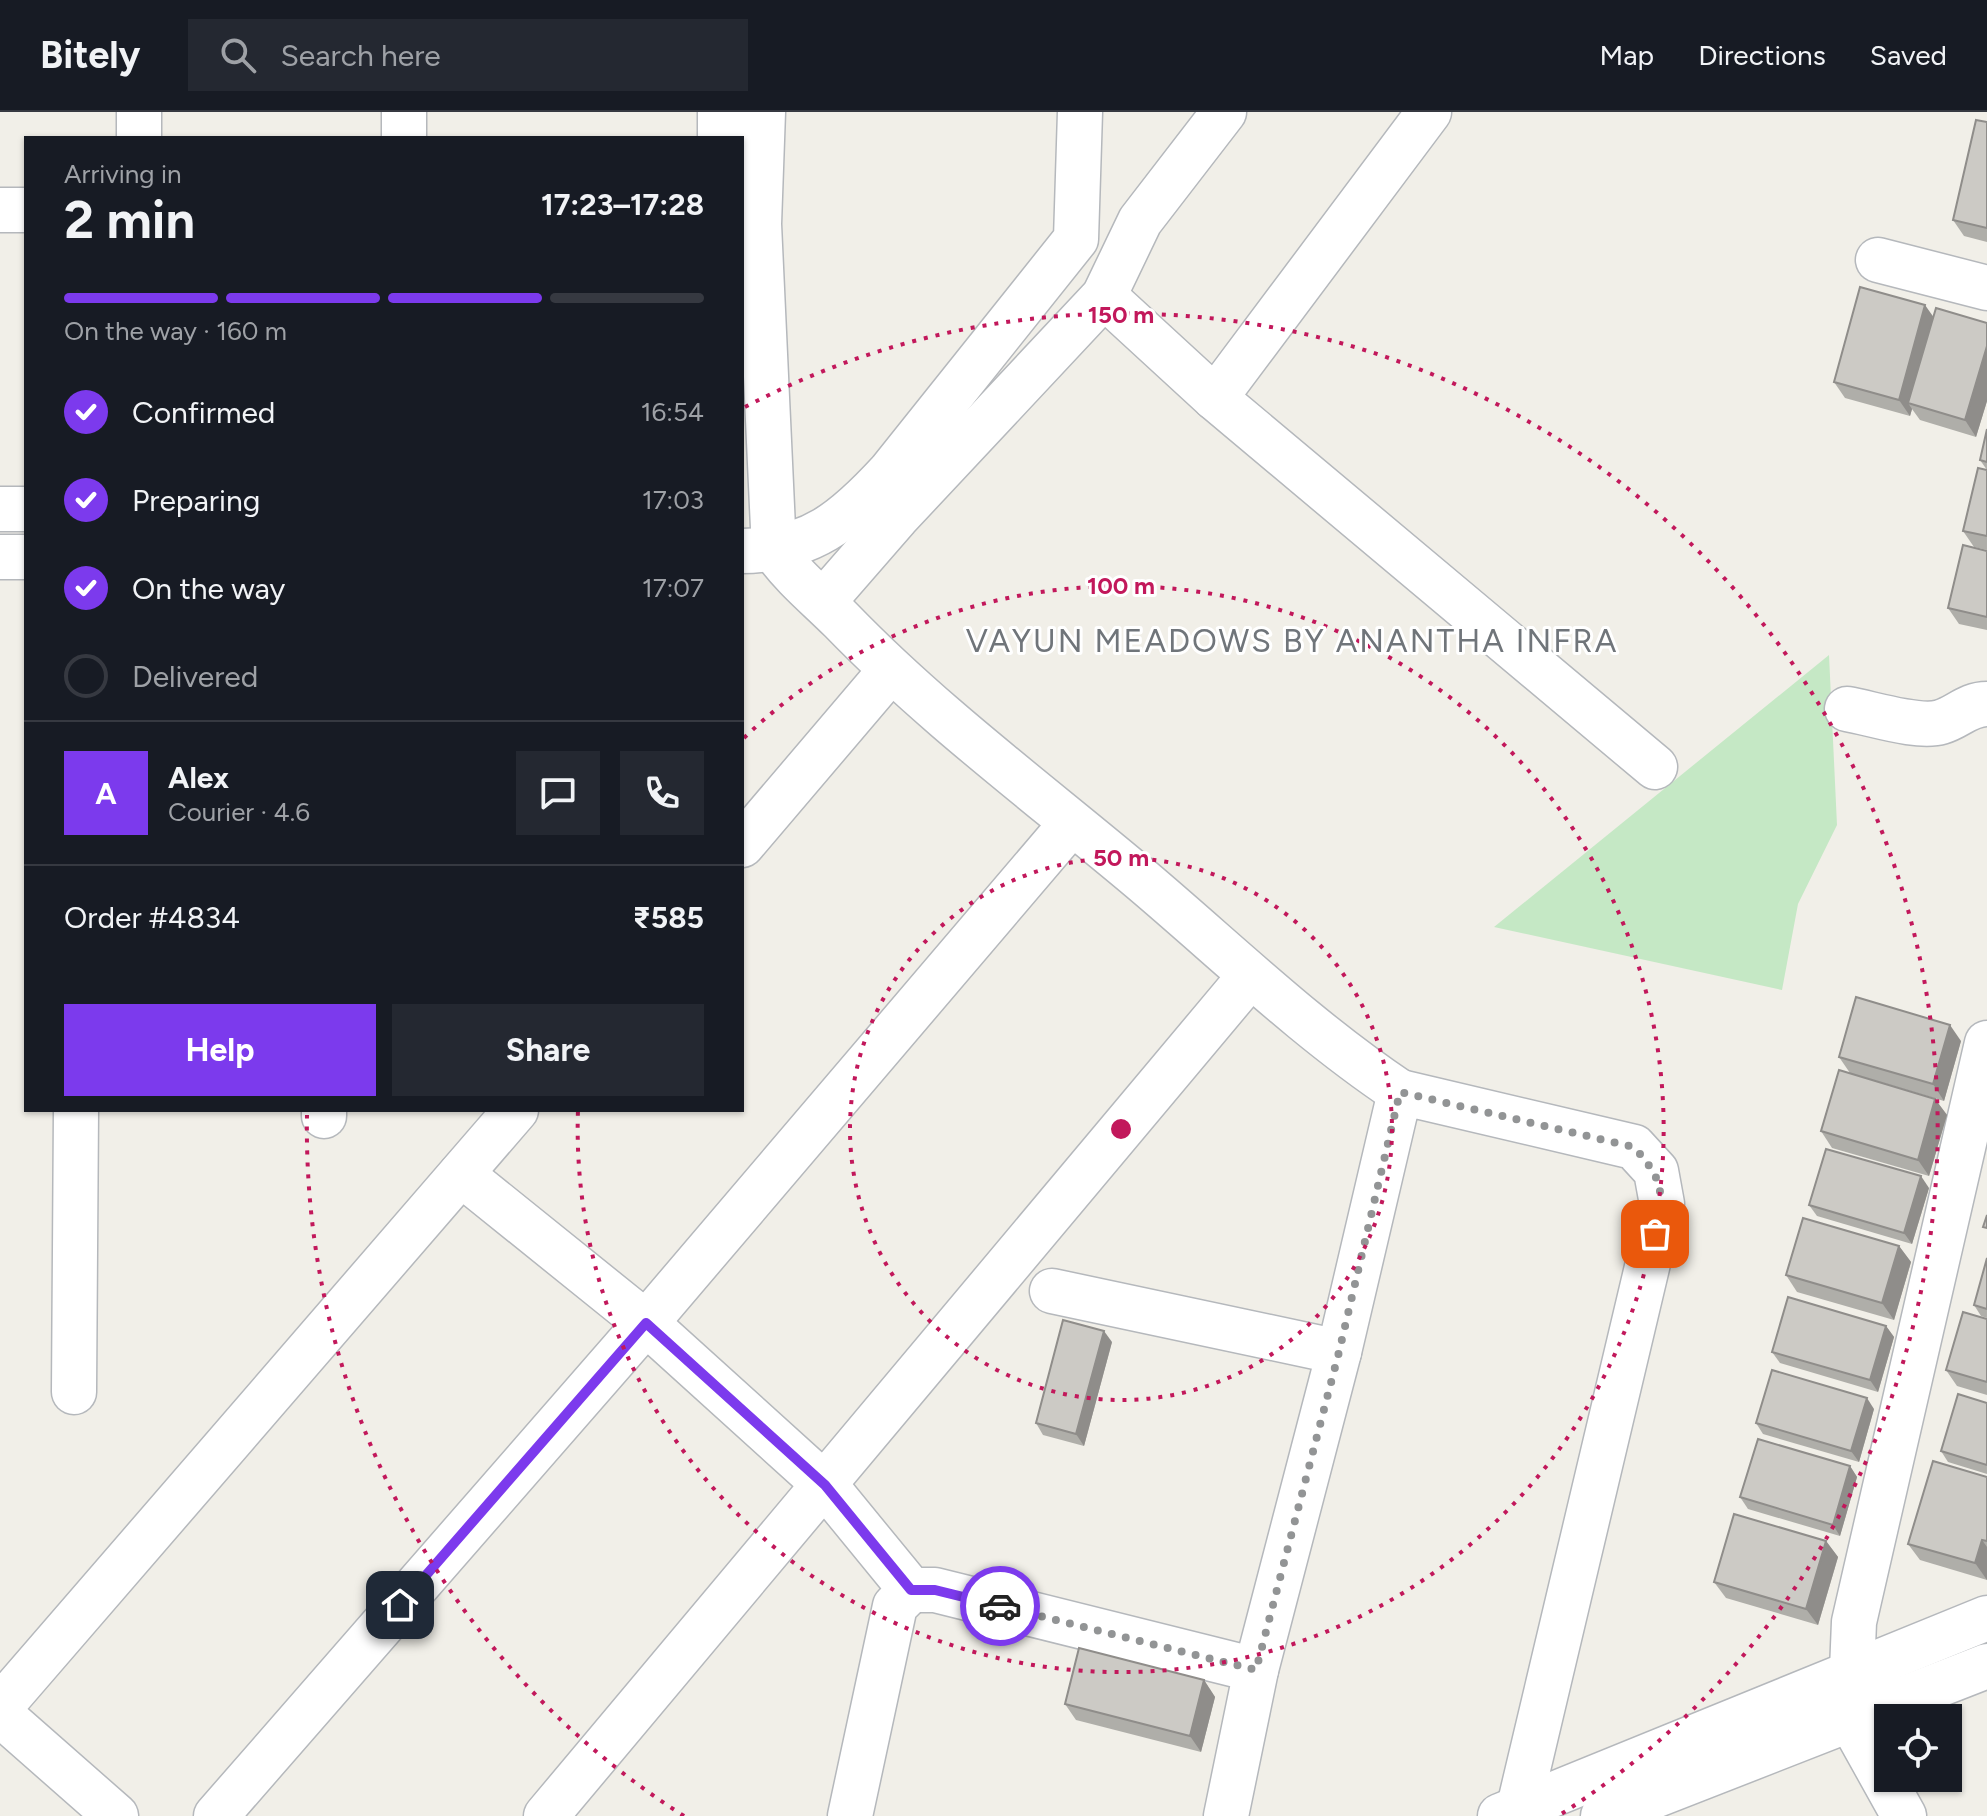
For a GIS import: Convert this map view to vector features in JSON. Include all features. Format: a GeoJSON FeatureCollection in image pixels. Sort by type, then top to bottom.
{"type":"FeatureCollection","features":[{"type":"Feature","properties":{"kind":"street"},"geometry":{"type":"LineString","coordinates":[[139,112],[139,136]]}},
{"type":"Feature","properties":{"kind":"street"},"geometry":{"type":"LineString","coordinates":[[404,112],[404,136]]}},
{"type":"Feature","properties":{"kind":"street"},"geometry":{"type":"LineString","coordinates":[[720,112],[720,136]]}},
{"type":"Feature","properties":{"kind":"street"},"geometry":{"type":"LineString","coordinates":[[758,551],[759,224],[763,112]]}},
{"type":"Feature","properties":{"kind":"street"},"geometry":{"type":"LineString","coordinates":[[758,551],[826,532],[858,507],[890,472],[1076,239],[1080,112]]}},
{"type":"Feature","properties":{"kind":"street"},"geometry":{"type":"LineString","coordinates":[[823,602],[897,517],[1104,296],[1140,221],[1224,112]]}},
{"type":"Feature","properties":{"kind":"street"},"geometry":{"type":"LineString","coordinates":[[1215,398],[1429,112]]}},
{"type":"Feature","properties":{"kind":"street"},"geometry":{"type":"LineString","coordinates":[[0,210],[24,210]]}},
{"type":"Feature","properties":{"kind":"street"},"geometry":{"type":"LineString","coordinates":[[1878,260],[1987,288]]}},
{"type":"Feature","properties":{"kind":"street"},"geometry":{"type":"LineString","coordinates":[[1104,296],[1215,398],[1655,767]]}},
{"type":"Feature","properties":{"kind":"street"},"geometry":{"type":"LineString","coordinates":[[0,509],[24,509]]}},
{"type":"Feature","properties":{"kind":"street"},"geometry":{"type":"LineString","coordinates":[[758,551],[789,571],[890,671],[1142,880],[1250,976],[1354,1062],[1400,1092],[1634,1147],[1656,1171],[1662,1204],[1510,1812]]}},
{"type":"Feature","properties":{"kind":"street"},"geometry":{"type":"LineString","coordinates":[[0,557],[24,557]]}},
{"type":"Feature","properties":{"kind":"street"},"geometry":{"type":"LineString","coordinates":[[744,843],[890,671]]}},
{"type":"Feature","properties":{"kind":"street"},"geometry":{"type":"LineString","coordinates":[[1847,709],[1924,723],[1942,722],[1958,711],[1987,704]]}},
{"type":"Feature","properties":{"kind":"street"},"geometry":{"type":"LineString","coordinates":[[216,1816],[646,1323],[1071,824]]}},
{"type":"Feature","properties":{"kind":"street"},"geometry":{"type":"LineString","coordinates":[[546,1816],[1250,976]]}},
{"type":"Feature","properties":{"kind":"street"},"geometry":{"type":"LineString","coordinates":[[1904,1816],[1850,1719],[1854,1622],[1987,1043]]}},
{"type":"Feature","properties":{"kind":"street"},"geometry":{"type":"LineString","coordinates":[[1226,1816],[1256,1670],[1339,1352],[1400,1092]]}},
{"type":"Feature","properties":{"kind":"street"},"geometry":{"type":"LineString","coordinates":[[74,1392],[76,1112]]}},
{"type":"Feature","properties":{"kind":"street"},"geometry":{"type":"LineString","coordinates":[[0,1707],[514,1112]]}},
{"type":"Feature","properties":{"kind":"street"},"geometry":{"type":"LineString","coordinates":[[461,1174],[646,1323],[825,1485],[911,1590]]}},
{"type":"Feature","properties":{"kind":"street"},"geometry":{"type":"LineString","coordinates":[[1052,1291],[1339,1352]]}},
{"type":"Feature","properties":{"kind":"street"},"geometry":{"type":"LineString","coordinates":[[850,1816],[895,1606],[911,1590],[935,1590],[1256,1670]]}},
{"type":"Feature","properties":{"kind":"street"},"geometry":{"type":"LineString","coordinates":[[1510,1812],[1987,1618]]}},
{"type":"Feature","properties":{"kind":"street"},"geometry":{"type":"LineString","coordinates":[[1612,1814],[1987,1666]]}},
{"type":"Feature","properties":{"kind":"street"},"geometry":{"type":"LineString","coordinates":[[0,1714],[116,1816]]}},
{"type":"Feature","properties":{"kind":"green space"},"geometry":{"type":"Polygon","coordinates":[[[1829,655],[1837,825],[1798,904],[1782,990],[1494,927],[1829,655]]]}},
{"type":"Feature","properties":{"kind":"building"},"geometry":{"type":"Polygon","coordinates":[[[1976,120],[1987,122],[1987,228],[1953,220],[1976,120]]]}},
{"type":"Feature","properties":{"kind":"building"},"geometry":{"type":"Polygon","coordinates":[[[1860,287],[1925,305],[1899,400],[1834,382],[1860,287]]]}},
{"type":"Feature","properties":{"kind":"building"},"geometry":{"type":"Polygon","coordinates":[[[1936,308],[1987,323],[1987,346],[1965,420],[1908,403],[1936,308]]]}},
{"type":"Feature","properties":{"kind":"building"},"geometry":{"type":"Polygon","coordinates":[[[1987,429],[1987,462],[1980,460],[1987,429]]]}},
{"type":"Feature","properties":{"kind":"building"},"geometry":{"type":"Polygon","coordinates":[[[1978,468],[1987,470],[1987,536],[1963,531],[1978,468]]]}},
{"type":"Feature","properties":{"kind":"building"},"geometry":{"type":"Polygon","coordinates":[[[1963,545],[1987,551],[1987,617],[1948,608],[1963,545]]]}},
{"type":"Feature","properties":{"kind":"building"},"geometry":{"type":"Polygon","coordinates":[[[1856,997],[1950,1025],[1933,1084],[1839,1057],[1856,997]]]}},
{"type":"Feature","properties":{"kind":"building"},"geometry":{"type":"Polygon","coordinates":[[[1839,1070],[1935,1099],[1918,1160],[1821,1131],[1839,1070]]]}},
{"type":"Feature","properties":{"kind":"building"},"geometry":{"type":"Polygon","coordinates":[[[1826,1149],[1921,1176],[1904,1233],[1809,1205],[1826,1149]]]}},
{"type":"Feature","properties":{"kind":"building"},"geometry":{"type":"Polygon","coordinates":[[[1803,1218],[1899,1246],[1882,1303],[1786,1275],[1803,1218]]]}},
{"type":"Feature","properties":{"kind":"building"},"geometry":{"type":"Polygon","coordinates":[[[1987,1258],[1987,1309],[1974,1305],[1987,1258]]]}},
{"type":"Feature","properties":{"kind":"building"},"geometry":{"type":"Polygon","coordinates":[[[1788,1297],[1886,1326],[1870,1380],[1772,1352],[1788,1297]]]}},
{"type":"Feature","properties":{"kind":"building"},"geometry":{"type":"Polygon","coordinates":[[[1963,1312],[1987,1319],[1987,1382],[1946,1370],[1963,1312]]]}},
{"type":"Feature","properties":{"kind":"building"},"geometry":{"type":"Polygon","coordinates":[[[1063,1320],[1104,1331],[1076,1434],[1036,1423],[1063,1320]]]}},
{"type":"Feature","properties":{"kind":"building"},"geometry":{"type":"Polygon","coordinates":[[[1772,1370],[1867,1398],[1851,1451],[1756,1423],[1772,1370]]]}},
{"type":"Feature","properties":{"kind":"building"},"geometry":{"type":"Polygon","coordinates":[[[1958,1394],[1987,1403],[1987,1465],[1941,1451],[1958,1394]]]}},
{"type":"Feature","properties":{"kind":"building"},"geometry":{"type":"Polygon","coordinates":[[[1758,1439],[1850,1466],[1833,1525],[1740,1497],[1758,1439]]]}},
{"type":"Feature","properties":{"kind":"building"},"geometry":{"type":"Polygon","coordinates":[[[1933,1461],[1987,1477],[1987,1541],[1982,1540],[1975,1563],[1908,1544],[1933,1461]]]}},
{"type":"Feature","properties":{"kind":"building"},"geometry":{"type":"Polygon","coordinates":[[[1734,1514],[1826,1541],[1806,1609],[1714,1582],[1734,1514]]]}},
{"type":"Feature","properties":{"kind":"building"},"geometry":{"type":"Polygon","coordinates":[[[1079,1648],[1204,1680],[1190,1736],[1065,1704],[1079,1648]]]}},
{"type":"Feature","properties":{"kind":"way so far"},"geometry":{"type":"LineString","coordinates":[[1000,1606],[1256,1670],[1339,1352],[1400,1092],[1634,1147],[1656,1171],[1662,1204],[1655,1234]]}},
{"type":"Feature","properties":{"kind":"district","name":"VAYUN MEADOWS BY ANANTHA INFRA"},"geometry":{"type":"Point","coordinates":[1292,641]}},
{"type":"Feature","properties":{"kind":"route"},"geometry":{"type":"LineString","coordinates":[[400,1605],[646,1323],[825,1485],[911,1590],[935,1590],[1000,1606]]}}]}
